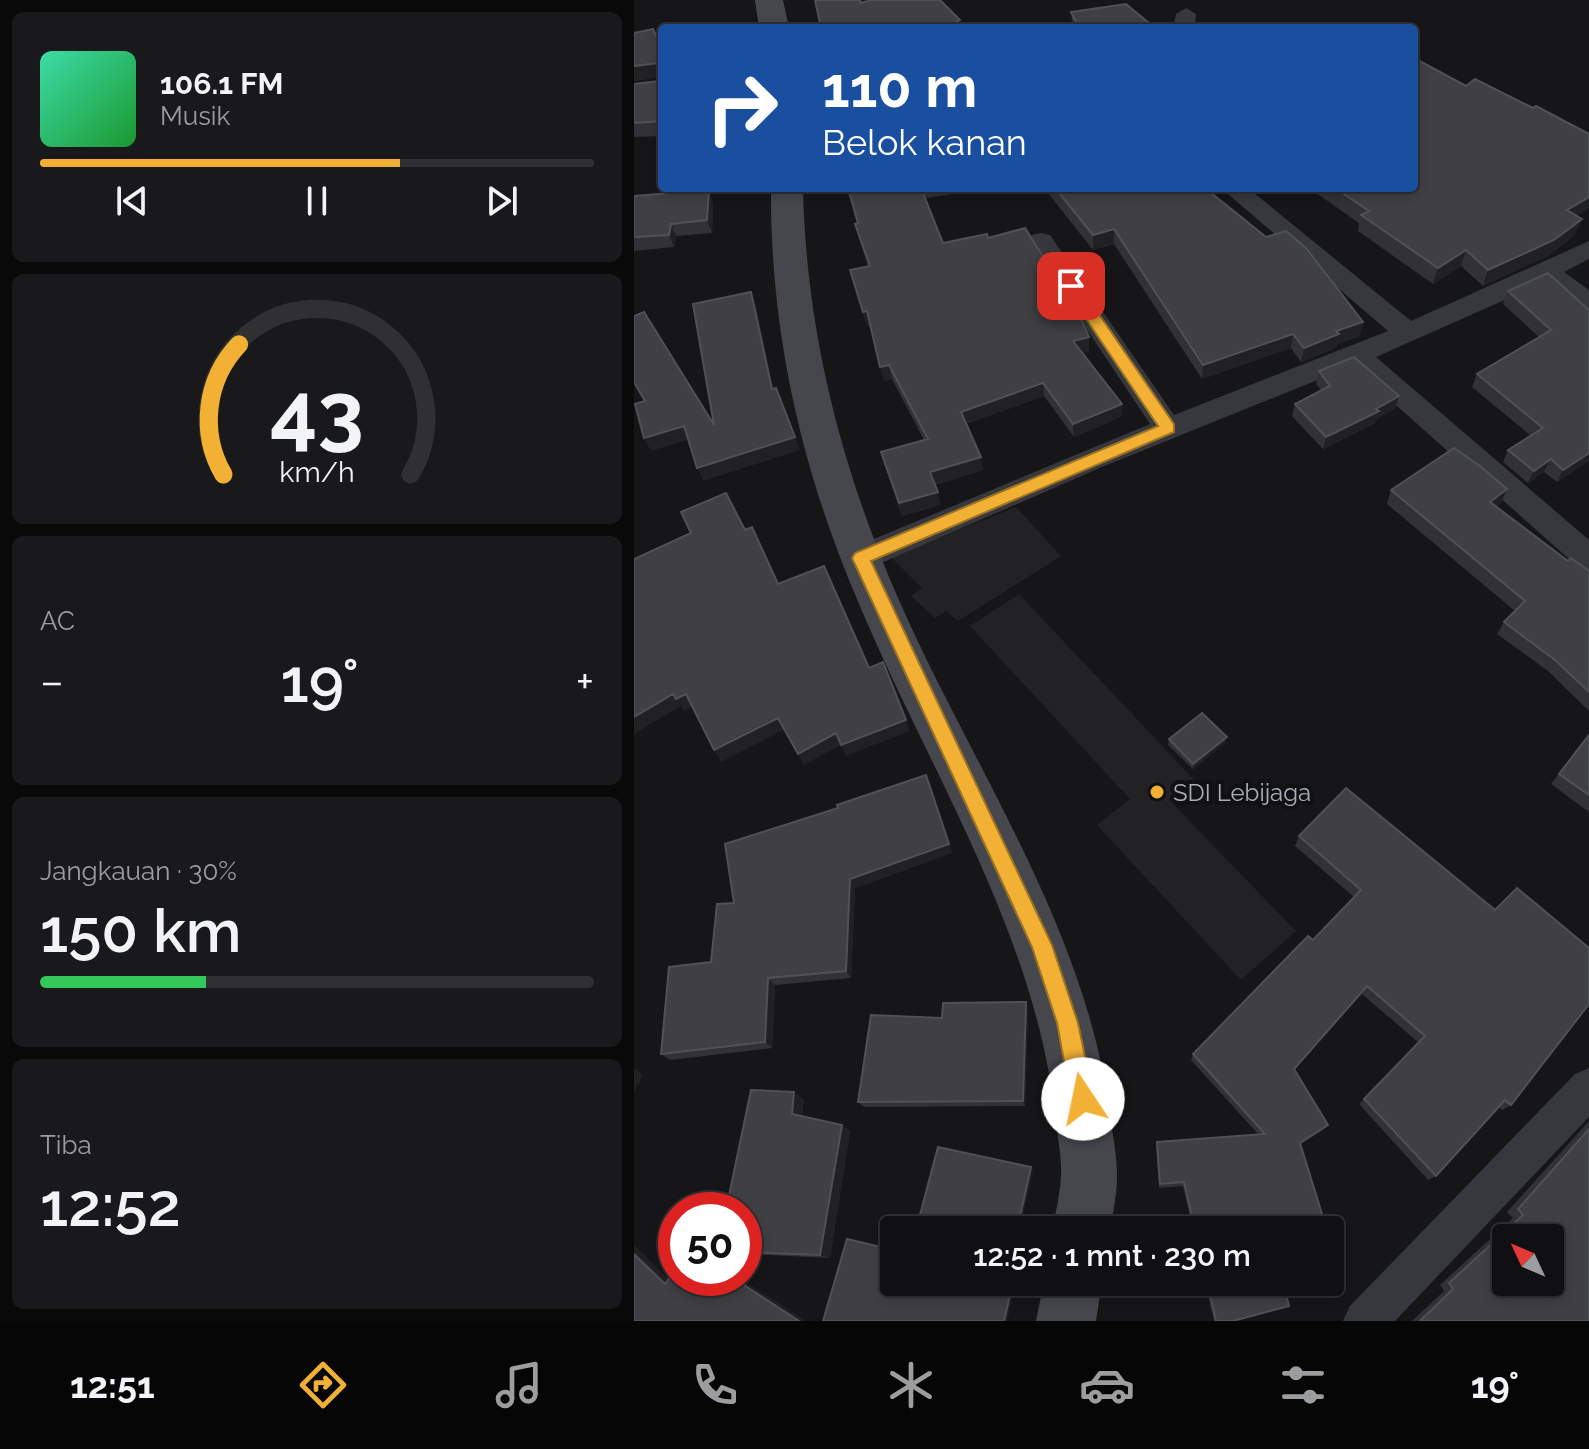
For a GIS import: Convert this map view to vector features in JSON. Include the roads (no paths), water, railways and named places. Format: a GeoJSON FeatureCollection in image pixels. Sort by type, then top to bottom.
{"type":"FeatureCollection","features":[{"type":"Feature","properties":{"kind":"main road"},"geometry":{"type":"LineString","coordinates":[[769,0],[773,24]]}},
{"type":"Feature","properties":{"kind":"main road"},"geometry":{"type":"LineString","coordinates":[[787,192],[787,268],[798,345],[807,392],[827,460],[861,558],[1042,945],[1067,1023],[1083,1099],[1089,1176],[1083,1216]]}},
{"type":"Feature","properties":{"kind":"main road"},"geometry":{"type":"LineString","coordinates":[[1066,1321],[1070,1296]]}},
{"type":"Feature","properties":{"kind":"street"},"geometry":{"type":"LineString","coordinates":[[1238,192],[1408,333]]}},
{"type":"Feature","properties":{"kind":"street"},"geometry":{"type":"LineString","coordinates":[[1041,241],[1168,428]]}},
{"type":"Feature","properties":{"kind":"street"},"geometry":{"type":"LineString","coordinates":[[861,558],[1168,428],[1357,355],[1546,272],[1589,249]]}},
{"type":"Feature","properties":{"kind":"street"},"geometry":{"type":"LineString","coordinates":[[1546,272],[1589,303]]}},
{"type":"Feature","properties":{"kind":"street"},"geometry":{"type":"LineString","coordinates":[[1357,355],[1589,558]]}},
{"type":"Feature","properties":{"kind":"street"},"geometry":{"type":"LineString","coordinates":[[1365,1321],[1589,1088]]}},
{"type":"Feature","properties":{"kind":"place","name":"SDI Lebijaga"},"geometry":{"type":"Point","coordinates":[1157,792]}}]}
